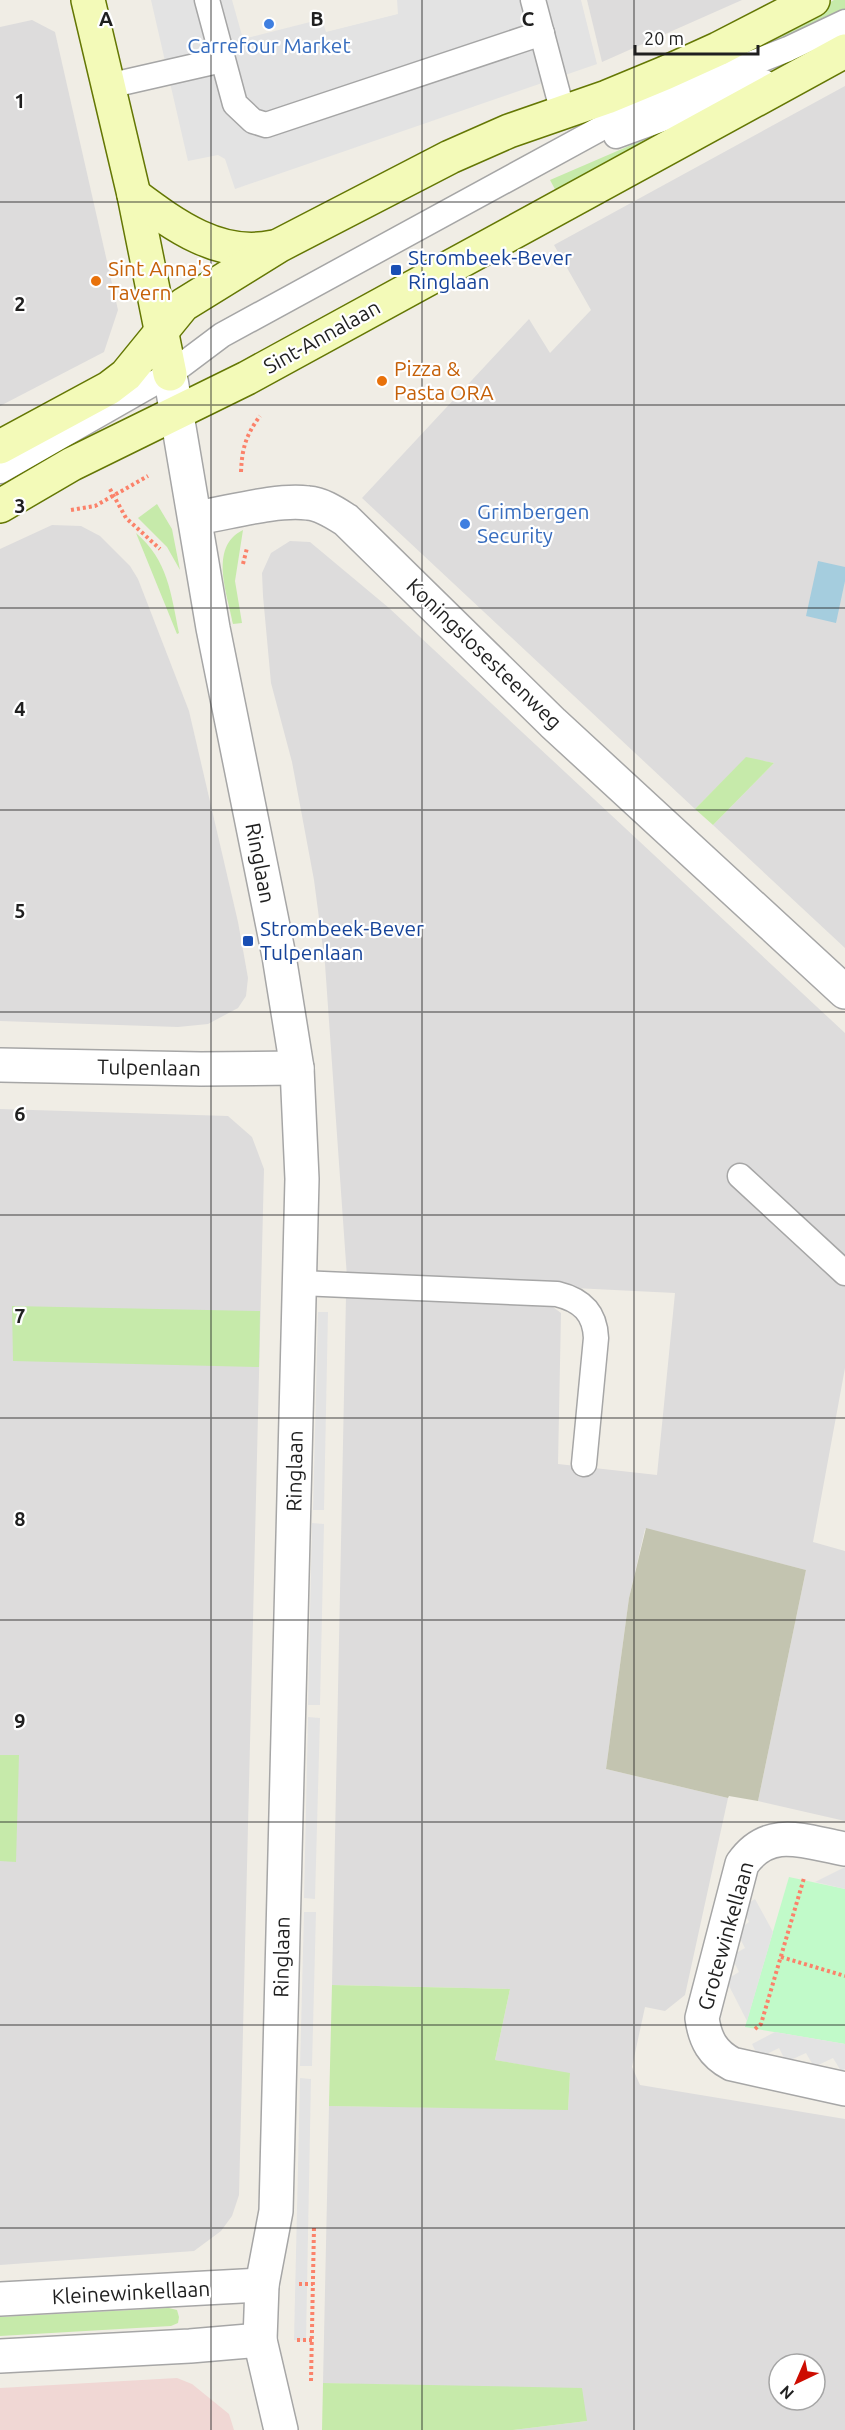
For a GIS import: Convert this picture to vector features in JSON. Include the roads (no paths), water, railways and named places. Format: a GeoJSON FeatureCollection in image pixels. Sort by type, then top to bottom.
{"type":"FeatureCollection","features":[{"type":"Feature","properties":{"kind":"main road"},"geometry":{"type":"LineString","coordinates":[[88,0],[134,195],[170,374]]}},
{"type":"Feature","properties":{"kind":"main road"},"geometry":{"type":"LineString","coordinates":[[0,447],[118,382],[138,364],[161,330],[183,305],[280,245],[450,157],[509,130],[563,113],[718,50],[813,0]]}},
{"type":"Feature","properties":{"kind":"main road","name":"Sint-Annalaan"},"geometry":{"type":"LineString","coordinates":[[0,506],[92,454],[263,370],[837,55]]}},
{"type":"Feature","properties":{"kind":"main road"},"geometry":{"type":"LineString","coordinates":[[134,195],[186,231],[213,243],[242,250],[260,250],[280,245]]}},
{"type":"Feature","properties":{"kind":"street"},"geometry":{"type":"LineString","coordinates":[[170,374],[196,518]]}},
{"type":"Feature","properties":{"kind":"street","name":"Koningslosesteenweg"},"geometry":{"type":"LineString","coordinates":[[196,518],[287,503],[309,503],[330,510],[346,520],[553,723],[845,992]]}},
{"type":"Feature","properties":{"kind":"street","name":"Ringlaan"},"geometry":{"type":"LineString","coordinates":[[196,518],[213,628],[279,956],[297,1068],[302,1179],[276,2211],[262,2285],[260,2340],[281,2430]]}},
{"type":"Feature","properties":{"kind":"street","name":"Tulpenlaan"},"geometry":{"type":"LineString","coordinates":[[0,1065],[212,1070],[297,1068]]}},
{"type":"Feature","properties":{"kind":"street","name":"Grotewinkellaan"},"geometry":{"type":"LineString","coordinates":[[845,1849],[777,1839],[763,1843],[751,1852],[742,1864],[702,2018],[704,2032],[711,2047],[720,2058],[732,2064],[845,2089]]}},
{"type":"Feature","properties":{"kind":"street","name":"Kleinewinkellaan"},"geometry":{"type":"LineString","coordinates":[[0,2299],[262,2285]]}},
{"type":"Feature","properties":{"kind":"street"},"geometry":{"type":"LineString","coordinates":[[0,2356],[260,2340]]}},
{"type":"Feature","properties":{"kind":"lane"},"geometry":{"type":"LineString","coordinates":[[207,0],[235,104],[253,121],[266,124],[542,33]]}},
{"type":"Feature","properties":{"kind":"lane"},"geometry":{"type":"LineString","coordinates":[[533,0],[563,113]]}},
{"type":"Feature","properties":{"kind":"lane","name":"Sint-Annalaan"},"geometry":{"type":"LineString","coordinates":[[0,471],[170,374],[222,335],[571,143],[656,101],[788,49],[845,22]]}},
{"type":"Feature","properties":{"kind":"lane","name":"Sint-Annalaan"},"geometry":{"type":"LineString","coordinates":[[529,168],[837,55]]}},
{"type":"Feature","properties":{"kind":"lane"},"geometry":{"type":"LineString","coordinates":[[108,86],[222,60]]}},
{"type":"Feature","properties":{"kind":"lane"},"geometry":{"type":"LineString","coordinates":[[740,1176],[845,1273]]}},
{"type":"Feature","properties":{"kind":"lane"},"geometry":{"type":"LineString","coordinates":[[300,1283],[557,1294],[582,1304],[595,1325],[596,1338],[585,1464]]}},
{"type":"Feature","properties":{"kind":"water"},"geometry":{"type":"Polygon","coordinates":[[[818,561],[845,567],[845,581],[836,623],[806,616],[818,561]]]}},
{"type":"Feature","properties":{"kind":"place","name":"Carrefour Market"},"geometry":{"type":"Point","coordinates":[269,24]}},
{"type":"Feature","properties":{"kind":"place","name":"Strombeek-Bever Ringlaan"},"geometry":{"type":"Point","coordinates":[396,270]}},
{"type":"Feature","properties":{"kind":"place","name":"Sint Anna's Tavern"},"geometry":{"type":"Point","coordinates":[96,281]}},
{"type":"Feature","properties":{"kind":"place","name":"Pizza & Pasta ORA"},"geometry":{"type":"Point","coordinates":[382,381]}},
{"type":"Feature","properties":{"kind":"place","name":"Grimbergen Security"},"geometry":{"type":"Point","coordinates":[465,524]}},
{"type":"Feature","properties":{"kind":"place","name":"Strombeek-Bever Tulpenlaan"},"geometry":{"type":"Point","coordinates":[248,941]}}]}
